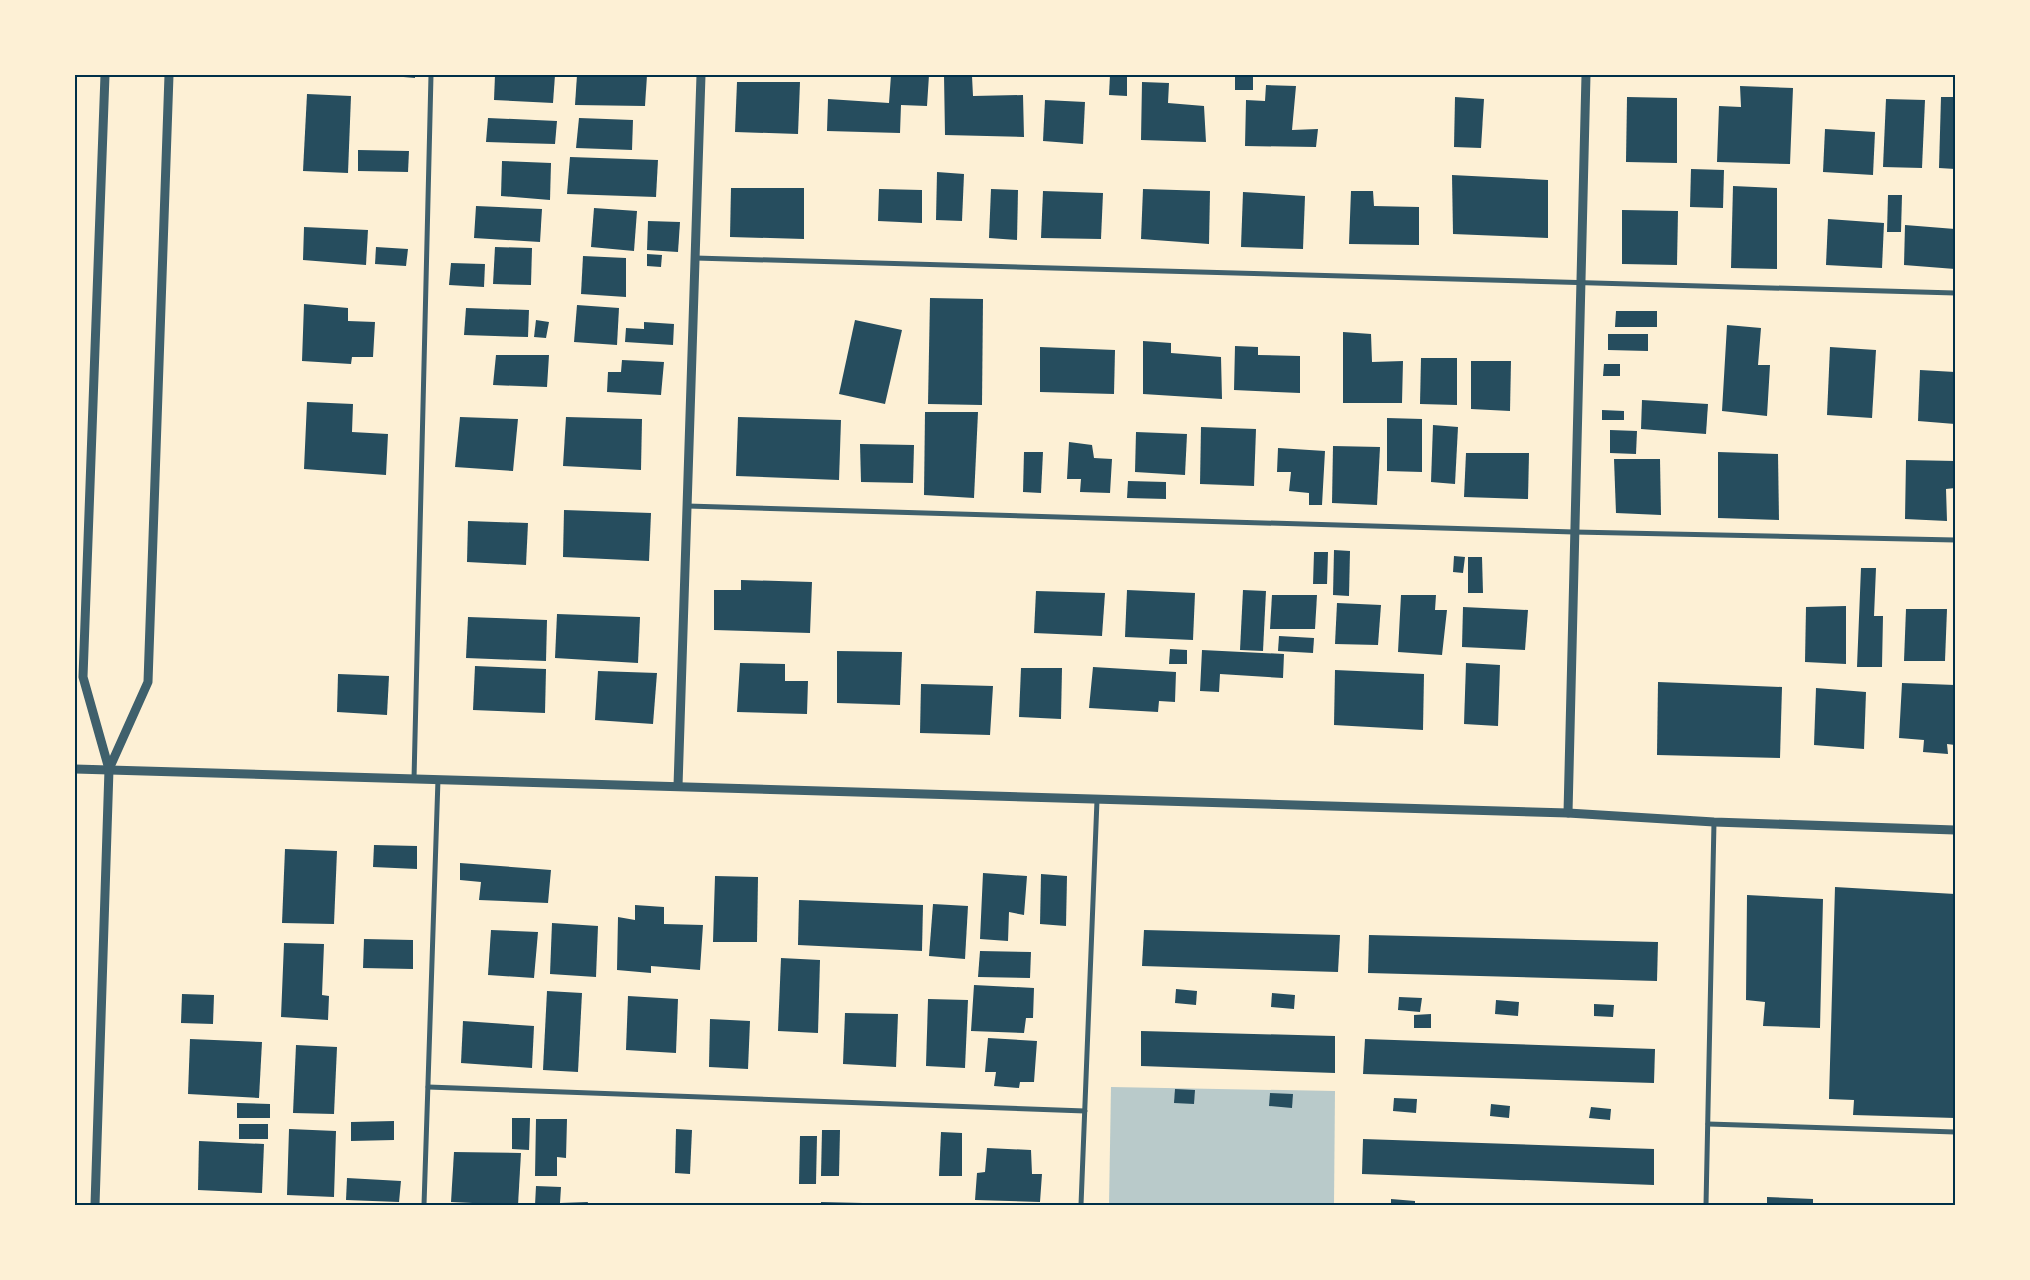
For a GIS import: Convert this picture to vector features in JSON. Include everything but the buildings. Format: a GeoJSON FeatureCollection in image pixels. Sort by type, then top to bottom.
{"type":"FeatureCollection","features":[{"type":"Feature","properties":{"kind":"street"},"geometry":{"type":"LineString","coordinates":[[95,1205],[109,769],[83,677],[105,75]]}},
{"type":"Feature","properties":{"kind":"street"},"geometry":{"type":"LineString","coordinates":[[109,769],[148,682],[168,75]]}},
{"type":"Feature","properties":{"kind":"street"},"geometry":{"type":"LineString","coordinates":[[414,779],[432,75]]}},
{"type":"Feature","properties":{"kind":"street"},"geometry":{"type":"LineString","coordinates":[[678,786],[701,75]]}},
{"type":"Feature","properties":{"kind":"street"},"geometry":{"type":"LineString","coordinates":[[1568,813],[1586,75]]}},
{"type":"Feature","properties":{"kind":"street"},"geometry":{"type":"LineString","coordinates":[[695,258],[1580,281],[1955,293]]}},
{"type":"Feature","properties":{"kind":"street"},"geometry":{"type":"LineString","coordinates":[[687,506],[1574,532],[1955,540]]}},
{"type":"Feature","properties":{"kind":"street"},"geometry":{"type":"LineString","coordinates":[[75,768],[1568,813],[1714,822],[1955,830]]}},
{"type":"Feature","properties":{"kind":"street"},"geometry":{"type":"LineString","coordinates":[[424,1205],[438,779]]}},
{"type":"Feature","properties":{"kind":"street"},"geometry":{"type":"LineString","coordinates":[[1081,1205],[1097,800]]}},
{"type":"Feature","properties":{"kind":"street"},"geometry":{"type":"LineString","coordinates":[[1706,1205],[1714,822]]}},
{"type":"Feature","properties":{"kind":"street"},"geometry":{"type":"LineString","coordinates":[[428,1087],[1085,1111]]}},
{"type":"Feature","properties":{"kind":"street"},"geometry":{"type":"LineString","coordinates":[[1708,1124],[1955,1132]]}},
{"type":"Feature","properties":{"kind":"shaded area"},"geometry":{"type":"Polygon","coordinates":[[[1111,1087],[1335,1091],[1334,1205],[1109,1205],[1111,1087]]]}}]}
